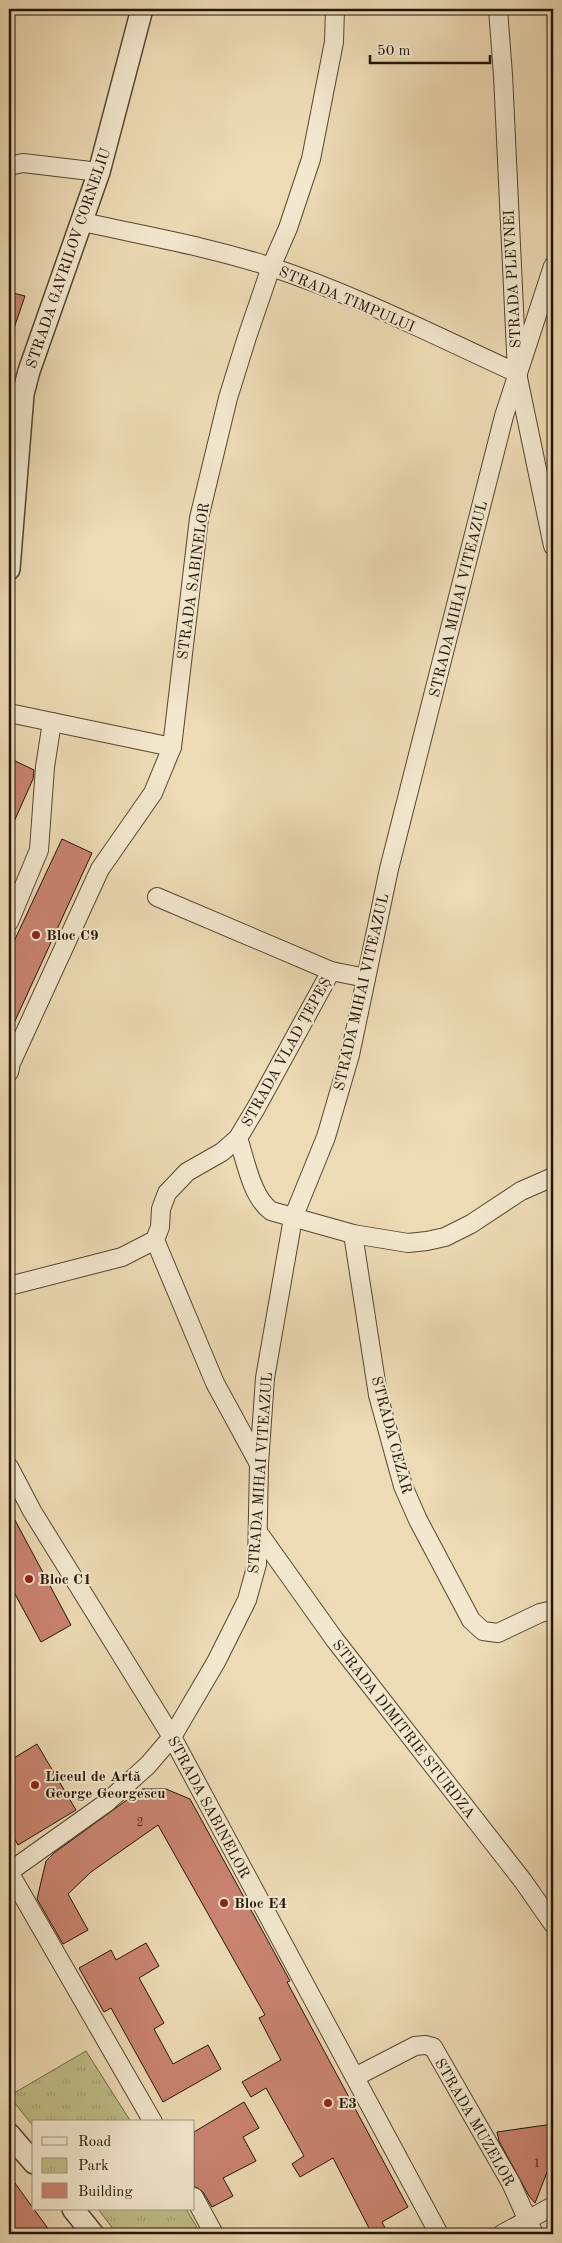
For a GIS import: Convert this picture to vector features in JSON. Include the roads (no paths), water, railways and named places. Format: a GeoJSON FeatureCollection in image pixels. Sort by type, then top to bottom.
{"type":"FeatureCollection","features":[{"type":"Feature","properties":{"kind":"street","name":"STRADA GAVRILOV CORNELIU"},"geometry":{"type":"LineString","coordinates":[[9,570],[24,394],[29,371],[100,172],[142,9]]}},
{"type":"Feature","properties":{"kind":"street","name":"STRADA SABINELOR"},"geometry":{"type":"LineString","coordinates":[[9,1072],[11,1063],[100,869],[154,793],[172,747],[199,518],[228,398],[271,267],[288,228],[311,158],[334,42],[335,9]]}},
{"type":"Feature","properties":{"kind":"street","name":"STRADA PLEVNEI"},"geometry":{"type":"LineString","coordinates":[[498,9],[504,75],[517,373],[553,546]]}},
{"type":"Feature","properties":{"kind":"street"},"geometry":{"type":"LineString","coordinates":[[9,166],[23,163],[100,172]]}},
{"type":"Feature","properties":{"kind":"street","name":"STRADA TIMPULUI"},"geometry":{"type":"LineString","coordinates":[[83,222],[244,258],[271,267],[327,287],[517,373]]}},
{"type":"Feature","properties":{"kind":"street","name":"STRADA MIHAI VITEAZUL"},"geometry":{"type":"LineString","coordinates":[[9,1872],[106,1803],[148,1764],[172,1737],[216,1662],[247,1600],[257,1564],[259,1464],[265,1378],[293,1218],[326,1137],[350,1055],[388,869],[504,416],[553,266]]}},
{"type":"Feature","properties":{"kind":"street"},"geometry":{"type":"LineString","coordinates":[[9,713],[172,747]]}},
{"type":"Feature","properties":{"kind":"street"},"geometry":{"type":"LineString","coordinates":[[9,922],[39,850],[45,767],[52,722]]}},
{"type":"Feature","properties":{"kind":"street"},"geometry":{"type":"LineString","coordinates":[[157,897],[330,971],[366,978]]}},
{"type":"Feature","properties":{"kind":"street","name":"STRADA VLAD ȚEPEȘ"},"geometry":{"type":"LineString","coordinates":[[155,1240],[160,1227],[161,1209],[167,1193],[187,1172],[222,1152],[238,1138],[330,971]]}},
{"type":"Feature","properties":{"kind":"street"},"geometry":{"type":"LineString","coordinates":[[238,1138],[263,1205],[271,1212],[353,1234],[408,1243],[445,1237],[470,1224],[521,1191],[553,1177]]}},
{"type":"Feature","properties":{"kind":"street","name":"STRADA CEZAR"},"geometry":{"type":"LineString","coordinates":[[353,1234],[378,1395],[403,1486],[418,1520],[462,1603],[478,1628],[489,1632],[498,1632],[540,1613],[553,1610]]}},
{"type":"Feature","properties":{"kind":"street"},"geometry":{"type":"LineString","coordinates":[[9,1286],[122,1257],[155,1240],[215,1382],[259,1464]]}},
{"type":"Feature","properties":{"kind":"street","name":"STRADA SABINELOR"},"geometry":{"type":"LineString","coordinates":[[9,1467],[32,1511],[172,1737],[439,2234]]}},
{"type":"Feature","properties":{"kind":"street","name":"STRADA DIMITRIE STURDZA"},"geometry":{"type":"LineString","coordinates":[[258,1532],[335,1640],[523,1881],[553,1924]]}},
{"type":"Feature","properties":{"kind":"street"},"geometry":{"type":"LineString","coordinates":[[9,1872],[152,2120]]}},
{"type":"Feature","properties":{"kind":"street","name":"STRADA MUZELOR"},"geometry":{"type":"LineString","coordinates":[[355,2077],[415,2046],[425,2044],[433,2047],[511,2183],[531,2227]]}},
{"type":"Feature","properties":{"kind":"street"},"geometry":{"type":"LineString","coordinates":[[10,2139],[32,2162]]}},
{"type":"Feature","properties":{"kind":"street"},"geometry":{"type":"LineString","coordinates":[[195,2199],[214,2234]]}},
{"type":"Feature","properties":{"kind":"street"},"geometry":{"type":"LineString","coordinates":[[502,2234],[531,2227],[553,2206]]}},
{"type":"Feature","properties":{"kind":"street"},"geometry":{"type":"LineString","coordinates":[[74,2210],[93,2234]]}},
{"type":"Feature","properties":{"kind":"place","name":"Bloc C9"},"geometry":{"type":"Point","coordinates":[36,935]}},
{"type":"Feature","properties":{"kind":"place","name":"Bloc C1"},"geometry":{"type":"Point","coordinates":[29,1579]}},
{"type":"Feature","properties":{"kind":"place","name":"Liceul de Artă George Georgescu"},"geometry":{"type":"Point","coordinates":[35,1785]}},
{"type":"Feature","properties":{"kind":"place","name":"Bloc E4"},"geometry":{"type":"Point","coordinates":[224,1903]}},
{"type":"Feature","properties":{"kind":"place","name":"E3"},"geometry":{"type":"Point","coordinates":[328,2103]}}]}
